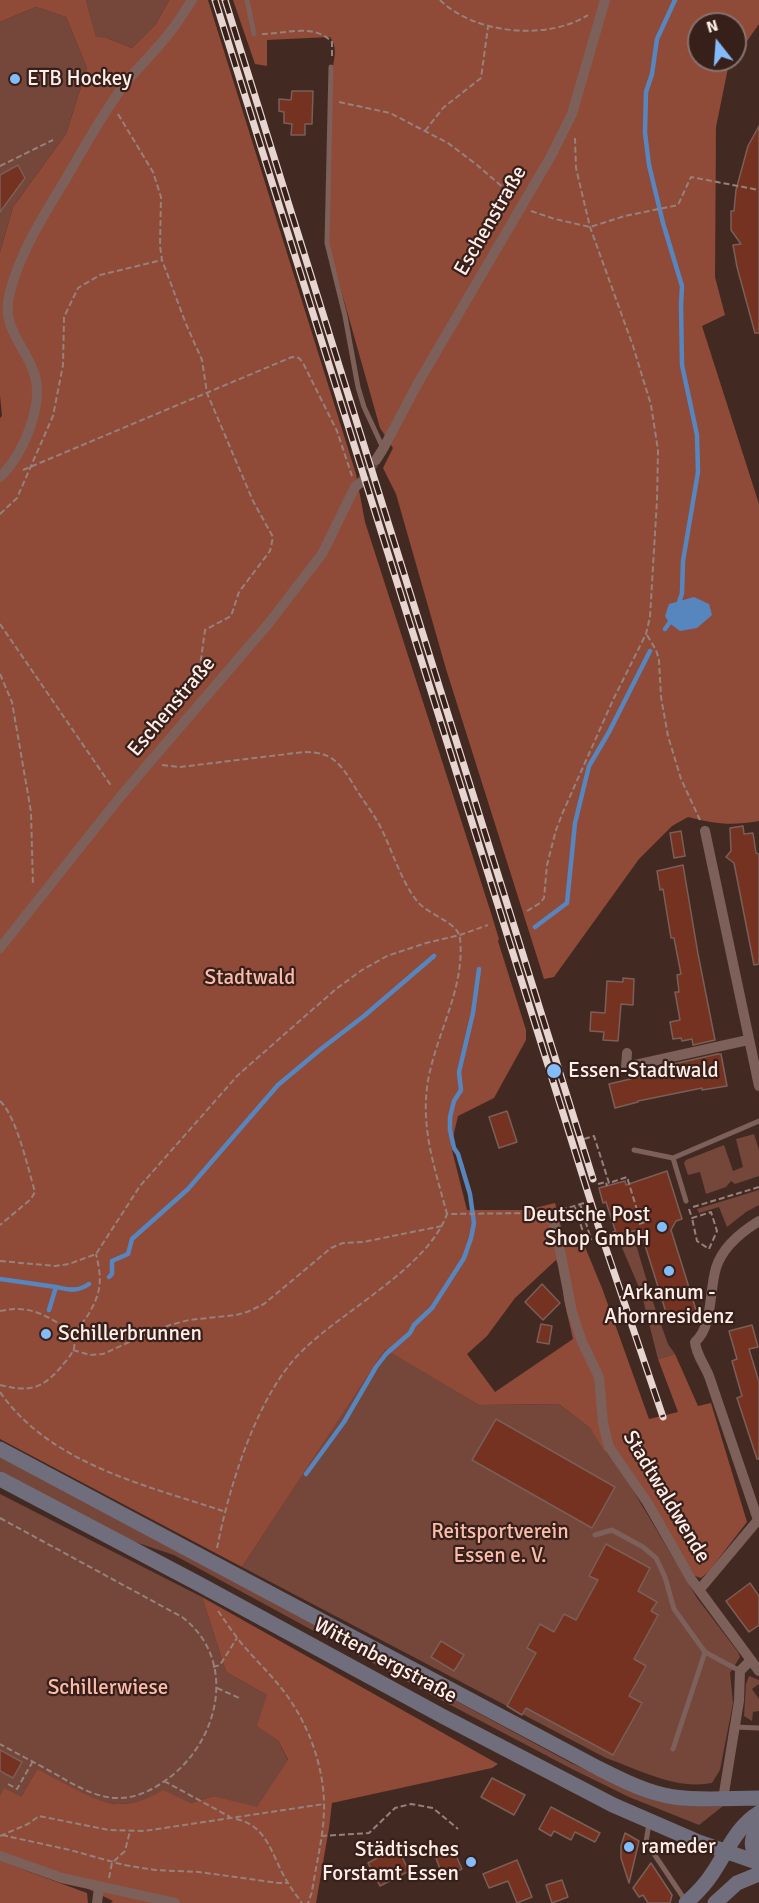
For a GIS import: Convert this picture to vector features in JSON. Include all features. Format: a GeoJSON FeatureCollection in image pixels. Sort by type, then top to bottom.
{"type":"FeatureCollection","features":[{"type":"Feature","properties":{"kind":"main road","name":"Wittenbergstraße"},"geometry":{"type":"LineString","coordinates":[[0,1449],[635,1786],[672,1797],[759,1798]]}},
{"type":"Feature","properties":{"kind":"main road","name":"Wittenbergstraße"},"geometry":{"type":"LineString","coordinates":[[0,1479],[613,1805],[724,1853],[759,1862]]}},
{"type":"Feature","properties":{"kind":"main road"},"geometry":{"type":"LineString","coordinates":[[686,1903],[697,1896],[738,1832],[750,1818],[759,1813]]}},
{"type":"Feature","properties":{"kind":"main road"},"geometry":{"type":"LineString","coordinates":[[759,1827],[752,1837],[751,1845],[759,1862]]}},
{"type":"Feature","properties":{"kind":"main road"},"geometry":{"type":"LineString","coordinates":[[715,1903],[737,1883],[759,1874]]}},
{"type":"Feature","properties":{"kind":"street"},"geometry":{"type":"LineString","coordinates":[[1,476],[23,444],[33,420],[36,399],[35,374],[16,340],[9,321],[9,294],[20,264],[46,212],[111,103],[126,82],[167,36],[192,0]]}},
{"type":"Feature","properties":{"kind":"street","name":"Eschenstraße"},"geometry":{"type":"LineString","coordinates":[[376,460],[418,383],[540,178],[572,114],[604,3]]}},
{"type":"Feature","properties":{"kind":"street","name":"Eschenstraße"},"geometry":{"type":"LineString","coordinates":[[0,948],[120,797],[269,623],[322,554],[357,485]]}},
{"type":"Feature","properties":{"kind":"street"},"geometry":{"type":"LineString","coordinates":[[705,831],[759,1086]]}},
{"type":"Feature","properties":{"kind":"street"},"geometry":{"type":"LineString","coordinates":[[627,1053],[626,1067],[748,1040]]}},
{"type":"Feature","properties":{"kind":"street","name":"Stadtwaldwende"},"geometry":{"type":"LineString","coordinates":[[551,1213],[572,1312],[582,1342],[598,1377],[603,1423],[609,1447],[647,1502],[691,1579],[759,1671]]}},
{"type":"Feature","properties":{"kind":"street","name":"Stadtwaldwende"},"geometry":{"type":"LineString","coordinates":[[700,1589],[758,1520],[709,1376],[702,1359],[696,1352],[695,1342],[702,1337],[706,1329],[716,1267],[720,1259],[735,1239],[759,1221]]}},
{"type":"Feature","properties":{"kind":"street"},"geometry":{"type":"LineString","coordinates":[[723,1799],[739,1701],[740,1671],[751,1660]]}},
{"type":"Feature","properties":{"kind":"street"},"geometry":{"type":"LineString","coordinates":[[0,1856],[62,1878],[175,1903]]}},
{"type":"Feature","properties":{"kind":"street"},"geometry":{"type":"LineString","coordinates":[[97,1903],[103,1888]]}},
{"type":"Feature","properties":{"kind":"lane"},"geometry":{"type":"LineString","coordinates":[[247,0],[255,34]]}},
{"type":"Feature","properties":{"kind":"lane"},"geometry":{"type":"LineString","coordinates":[[331,67],[327,243],[345,316],[358,387],[364,407],[383,449]]}},
{"type":"Feature","properties":{"kind":"lane"},"geometry":{"type":"LineString","coordinates":[[634,1150],[673,1158],[759,1121]]}},
{"type":"Feature","properties":{"kind":"lane"},"geometry":{"type":"LineString","coordinates":[[673,1158],[686,1200]]}},
{"type":"Feature","properties":{"kind":"lane"},"geometry":{"type":"LineString","coordinates":[[595,1535],[612,1530],[643,1547],[656,1558],[665,1577],[674,1609],[705,1652],[740,1671]]}},
{"type":"Feature","properties":{"kind":"lane"},"geometry":{"type":"LineString","coordinates":[[673,1749],[705,1652]]}},
{"type":"Feature","properties":{"kind":"lane"},"geometry":{"type":"LineString","coordinates":[[734,1727],[759,1728]]}},
{"type":"Feature","properties":{"kind":"lane"},"geometry":{"type":"LineString","coordinates":[[649,1821],[646,1842],[686,1903]]}},
{"type":"Feature","properties":{"kind":"path"},"geometry":{"type":"LineString","coordinates":[[440,0],[468,18],[488,27],[511,30],[545,30],[577,22],[604,3]]}},
{"type":"Feature","properties":{"kind":"path"},"geometry":{"type":"LineString","coordinates":[[425,131],[443,108],[481,78],[488,27]]}},
{"type":"Feature","properties":{"kind":"path"},"geometry":{"type":"LineString","coordinates":[[255,34],[265,35],[304,30],[327,37],[332,42],[331,67]]}},
{"type":"Feature","properties":{"kind":"path"},"geometry":{"type":"LineString","coordinates":[[330,100],[390,113],[448,143],[477,165],[523,206],[535,213],[590,227],[638,213],[678,205],[691,177],[759,190]]}},
{"type":"Feature","properties":{"kind":"path"},"geometry":{"type":"LineString","coordinates":[[111,103],[153,172],[161,197],[162,260],[202,360],[207,393],[253,501],[273,537],[270,551],[239,592],[231,616],[205,630],[200,666],[201,703]]}},
{"type":"Feature","properties":{"kind":"path"},"geometry":{"type":"LineString","coordinates":[[527,911],[544,898],[556,830],[613,700],[646,634],[650,617],[658,450],[656,427],[633,346],[590,227],[576,168],[572,114]]}},
{"type":"Feature","properties":{"kind":"path"},"geometry":{"type":"LineString","coordinates":[[0,166],[53,140]]}},
{"type":"Feature","properties":{"kind":"path"},"geometry":{"type":"LineString","coordinates":[[0,514],[17,498],[53,416],[63,365],[64,317],[78,288],[100,275],[162,260]]}},
{"type":"Feature","properties":{"kind":"path"},"geometry":{"type":"LineString","coordinates":[[1,476],[20,472],[292,357],[299,358],[303,363],[338,431],[357,485]]}},
{"type":"Feature","properties":{"kind":"path"},"geometry":{"type":"LineString","coordinates":[[0,624],[120,797]]}},
{"type":"Feature","properties":{"kind":"path"},"geometry":{"type":"LineString","coordinates":[[646,634],[659,660],[661,697],[668,736],[681,779],[705,831]]}},
{"type":"Feature","properties":{"kind":"path"},"geometry":{"type":"LineString","coordinates":[[0,674],[12,702],[31,812],[34,903]]}},
{"type":"Feature","properties":{"kind":"path"},"geometry":{"type":"LineString","coordinates":[[150,763],[180,767],[304,752],[317,752],[334,760],[348,776],[381,827],[396,865],[418,903],[428,912],[452,924],[460,935],[460,965],[454,996],[430,1070],[425,1105],[425,1124],[447,1214],[442,1226],[404,1270],[324,1331],[301,1351],[282,1376],[267,1399],[251,1434],[224,1511],[214,1564]]}},
{"type":"Feature","properties":{"kind":"path"},"geometry":{"type":"LineString","coordinates":[[0,1261],[55,1266],[69,1264],[96,1254],[147,1177],[238,1075],[336,989],[362,970],[387,956],[488,925]]}},
{"type":"Feature","properties":{"kind":"path"},"geometry":{"type":"LineString","coordinates":[[0,1101],[5,1106],[20,1141],[34,1192],[31,1199],[0,1225]]}},
{"type":"Feature","properties":{"kind":"path"},"geometry":{"type":"LineString","coordinates":[[584,1139],[594,1136],[609,1183],[627,1177],[640,1224],[651,1220]]}},
{"type":"Feature","properties":{"kind":"path"},"geometry":{"type":"LineString","coordinates":[[598,1184],[606,1182],[607,1186]]}},
{"type":"Feature","properties":{"kind":"path"},"geometry":{"type":"LineString","coordinates":[[692,1218],[711,1212],[717,1231],[709,1249],[697,1241],[689,1208],[759,1187]]}},
{"type":"Feature","properties":{"kind":"path"},"geometry":{"type":"LineString","coordinates":[[447,1214],[551,1213],[587,1202]]}},
{"type":"Feature","properties":{"kind":"path"},"geometry":{"type":"LineString","coordinates":[[580,1204],[590,1238]]}},
{"type":"Feature","properties":{"kind":"path"},"geometry":{"type":"LineString","coordinates":[[574,1206],[586,1240],[615,1232]]}},
{"type":"Feature","properties":{"kind":"path"},"geometry":{"type":"LineString","coordinates":[[73,1350],[90,1355],[103,1354],[171,1325],[189,1320],[247,1312],[264,1304],[317,1259],[343,1243],[363,1242],[442,1226]]}},
{"type":"Feature","properties":{"kind":"path"},"geometry":{"type":"LineString","coordinates":[[0,1385],[17,1389],[32,1389],[43,1384],[53,1376],[73,1350],[75,1334],[95,1303],[100,1287],[101,1275],[96,1254]]}},
{"type":"Feature","properties":{"kind":"path"},"geometry":{"type":"LineString","coordinates":[[0,1311],[15,1308],[30,1309],[75,1334]]}},
{"type":"Feature","properties":{"kind":"path"},"geometry":{"type":"LineString","coordinates":[[0,1392],[26,1423],[56,1445],[117,1476],[224,1511]]}},
{"type":"Feature","properties":{"kind":"path"},"geometry":{"type":"LineString","coordinates":[[0,1518],[182,1617],[200,1632],[210,1652],[217,1688],[213,1712],[199,1746],[189,1760],[176,1774],[153,1789],[138,1795],[117,1798],[96,1795],[0,1744]]}},
{"type":"Feature","properties":{"kind":"path"},"geometry":{"type":"LineString","coordinates":[[213,1605],[237,1638],[278,1684],[293,1705],[304,1725],[319,1764],[324,1804],[312,1893],[308,1903]]}},
{"type":"Feature","properties":{"kind":"path"},"geometry":{"type":"LineString","coordinates":[[213,1667],[220,1665],[237,1638]]}},
{"type":"Feature","properties":{"kind":"path"},"geometry":{"type":"LineString","coordinates":[[217,1688],[239,1698]]}},
{"type":"Feature","properties":{"kind":"path"},"geometry":{"type":"LineString","coordinates":[[9,1784],[17,1789],[33,1761]]}},
{"type":"Feature","properties":{"kind":"path"},"geometry":{"type":"LineString","coordinates":[[164,1781],[233,1818],[248,1821],[256,1827],[287,1883],[302,1903]]}},
{"type":"Feature","properties":{"kind":"path"},"geometry":{"type":"LineString","coordinates":[[1,1836],[28,1824],[39,1816],[109,1830],[144,1831],[324,1804]]}},
{"type":"Feature","properties":{"kind":"path"},"geometry":{"type":"LineString","coordinates":[[321,1836],[369,1833],[395,1808],[411,1804],[433,1808],[458,1829]]}},
{"type":"Feature","properties":{"kind":"path"},"geometry":{"type":"LineString","coordinates":[[103,1888],[112,1863],[125,1851],[130,1831]]}},
{"type":"Feature","properties":{"kind":"path"},"geometry":{"type":"LineString","coordinates":[[1,1836],[70,1850],[112,1863],[155,1870],[199,1872],[287,1883]]}},
{"type":"Feature","properties":{"kind":"green space","name":"Stadtwald"},"geometry":{"type":"Polygon","coordinates":[[[0,0],[86,0],[96,37],[107,38],[132,48],[156,24],[169,0],[208,0],[356,474],[365,522],[491,913],[526,1030],[526,1040],[494,1098],[458,1116],[451,1146],[467,1210],[527,1210],[555,1203],[566,1247],[585,1247],[649,1419],[678,1412],[658,1359],[675,1354],[698,1406],[711,1403],[747,1522],[701,1578],[695,1576],[612,1447],[605,1452],[590,1428],[559,1404],[479,1405],[385,1349],[242,1567],[0,1439],[0,418],[2,416],[0,252],[13,207],[66,134],[87,68],[66,17],[36,7],[0,22],[0,0]],[[556,1260],[515,1298],[487,1336],[467,1354],[495,1392],[573,1339],[564,1300],[561,1269],[556,1260]]]}},
{"type":"Feature","properties":{"kind":"green space"},"geometry":{"type":"Polygon","coordinates":[[[86,0],[169,0],[156,24],[132,48],[107,38],[96,38],[86,0]]]}},
{"type":"Feature","properties":{"kind":"green space"},"geometry":{"type":"Polygon","coordinates":[[[233,0],[759,0],[759,24],[747,41],[747,12],[687,12],[687,72],[727,72],[716,127],[715,277],[725,315],[702,326],[759,504],[759,821],[724,824],[688,817],[672,826],[639,859],[554,977],[544,979],[446,669],[396,494],[383,468],[393,448],[380,428],[328,244],[335,47],[330,37],[267,40],[267,66],[255,64],[233,0]]]}},
{"type":"Feature","properties":{"kind":"green space","name":"ETB Hockey"},"geometry":{"type":"Polygon","coordinates":[[[36,7],[66,17],[87,68],[66,134],[13,207],[0,252],[0,22],[36,7]]]}},
{"type":"Feature","properties":{"kind":"green space"},"geometry":{"type":"Polygon","coordinates":[[[754,1134],[759,1150],[759,1176],[735,1184],[731,1181],[726,1187],[706,1194],[700,1172],[688,1175],[684,1163],[686,1160],[724,1145],[733,1171],[743,1167],[736,1139],[754,1134]]]}},
{"type":"Feature","properties":{"kind":"green space"},"geometry":{"type":"Polygon","coordinates":[[[759,1190],[759,1205],[727,1227],[719,1207],[699,1213],[697,1209],[759,1190]]]}},
{"type":"Feature","properties":{"kind":"green space"},"geometry":{"type":"Polygon","coordinates":[[[632,1231],[654,1305],[668,1344],[675,1354],[658,1359],[641,1292],[617,1236],[632,1231]]]}},
{"type":"Feature","properties":{"kind":"green space","name":"Reitsportverein Essen e. V."},"geometry":{"type":"Polygon","coordinates":[[[385,1348],[479,1405],[559,1404],[590,1428],[631,1487],[697,1598],[740,1657],[730,1673],[733,1703],[720,1770],[712,1783],[685,1784],[672,1781],[606,1758],[242,1567],[385,1348]]]}},
{"type":"Feature","properties":{"kind":"green space"},"geometry":{"type":"Polygon","coordinates":[[[0,1455],[571,1763],[630,1789],[667,1802],[695,1806],[723,1806],[699,1825],[629,1797],[441,1700],[174,1555],[129,1540],[0,1471],[0,1455]]]}},
{"type":"Feature","properties":{"kind":"green space","name":"Schillerwiese"},"geometry":{"type":"Polygon","coordinates":[[[0,1494],[202,1597],[226,1672],[267,1695],[278,1740],[288,1761],[257,1808],[214,1796],[191,1803],[163,1791],[137,1802],[111,1803],[78,1791],[37,1769],[21,1797],[0,1796],[0,1494]]]}},
{"type":"Feature","properties":{"kind":"green space"},"geometry":{"type":"Polygon","coordinates":[[[202,1597],[498,1764],[492,1768],[332,1803],[316,1903],[111,1903],[113,1901],[64,1877],[0,1854],[0,1796],[4,1788],[21,1797],[37,1769],[89,1796],[111,1803],[137,1802],[163,1790],[191,1803],[214,1796],[257,1807],[288,1760],[278,1740],[257,1726],[267,1695],[226,1672],[202,1597]]]}},
{"type":"Feature","properties":{"kind":"green space"},"geometry":{"type":"Polygon","coordinates":[[[749,1676],[759,1680],[759,1684],[752,1689],[759,1699],[759,1711],[753,1712],[752,1721],[744,1716],[746,1684],[749,1676]]]}},
{"type":"Feature","properties":{"kind":"green space"},"geometry":{"type":"Polygon","coordinates":[[[0,1861],[87,1893],[88,1903],[0,1903],[0,1861]]]}},
{"type":"Feature","properties":{"kind":"water"},"geometry":{"type":"Polygon","coordinates":[[[694,597],[709,604],[712,615],[697,628],[680,631],[669,623],[665,616],[669,604],[694,597]]]}},
{"type":"Feature","properties":{"kind":"building"},"geometry":{"type":"Polygon","coordinates":[[[292,91],[313,91],[312,124],[305,124],[305,135],[291,135],[292,124],[284,123],[284,112],[279,111],[279,99],[291,100],[292,91]]]}},
{"type":"Feature","properties":{"kind":"building"},"geometry":{"type":"Polygon","coordinates":[[[759,126],[759,333],[755,333],[737,267],[733,245],[741,244],[731,230],[731,211],[734,211],[736,190],[748,146],[759,126]]]}},
{"type":"Feature","properties":{"kind":"building"},"geometry":{"type":"Polygon","coordinates":[[[18,165],[25,178],[0,212],[0,175],[18,165]]]}},
{"type":"Feature","properties":{"kind":"building"},"geometry":{"type":"Polygon","coordinates":[[[743,826],[744,834],[753,833],[756,853],[759,854],[759,964],[754,965],[734,863],[726,857],[731,851],[730,828],[743,826]]]}},
{"type":"Feature","properties":{"kind":"building"},"geometry":{"type":"Polygon","coordinates":[[[681,831],[685,856],[674,858],[670,833],[681,831]]]}},
{"type":"Feature","properties":{"kind":"building"},"geometry":{"type":"Polygon","coordinates":[[[683,865],[715,1040],[693,1045],[692,1039],[682,1041],[681,1038],[673,1039],[670,1022],[680,1020],[675,992],[679,992],[677,975],[681,974],[657,871],[683,865]]]}},
{"type":"Feature","properties":{"kind":"building"},"geometry":{"type":"Polygon","coordinates":[[[623,978],[634,979],[633,1005],[621,1004],[618,1041],[603,1040],[604,1032],[590,1031],[591,1012],[605,1013],[607,981],[623,982],[623,978]]]}},
{"type":"Feature","properties":{"kind":"building"},"geometry":{"type":"Polygon","coordinates":[[[721,1054],[727,1086],[702,1090],[702,1088],[615,1108],[609,1084],[643,1076],[642,1071],[721,1054]]]}},
{"type":"Feature","properties":{"kind":"building"},"geometry":{"type":"Polygon","coordinates":[[[507,1111],[517,1142],[499,1148],[489,1117],[507,1111]]]}},
{"type":"Feature","properties":{"kind":"building","name":"Arkanum - Ahornresidenz"},"geometry":{"type":"Polygon","coordinates":[[[667,1171],[682,1219],[676,1221],[671,1230],[697,1313],[669,1322],[640,1229],[617,1236],[599,1188],[625,1181],[626,1185],[667,1171]]]}},
{"type":"Feature","properties":{"kind":"building"},"geometry":{"type":"Polygon","coordinates":[[[542,1284],[560,1303],[543,1320],[525,1302],[542,1284]]]}},
{"type":"Feature","properties":{"kind":"building"},"geometry":{"type":"Polygon","coordinates":[[[541,1324],[552,1326],[549,1344],[537,1342],[541,1324]]]}},
{"type":"Feature","properties":{"kind":"building"},"geometry":{"type":"Polygon","coordinates":[[[752,1325],[758,1347],[749,1349],[759,1382],[759,1459],[757,1459],[737,1398],[742,1396],[732,1361],[737,1359],[729,1331],[752,1325]]]}},
{"type":"Feature","properties":{"kind":"building"},"geometry":{"type":"Polygon","coordinates":[[[496,1419],[615,1487],[592,1528],[472,1460],[496,1419]]]}},
{"type":"Feature","properties":{"kind":"building"},"geometry":{"type":"Polygon","coordinates":[[[606,1544],[650,1568],[638,1591],[657,1602],[651,1611],[658,1615],[634,1659],[646,1666],[629,1696],[642,1703],[613,1755],[526,1708],[522,1715],[507,1706],[536,1653],[527,1648],[540,1624],[554,1632],[564,1614],[576,1620],[598,1580],[589,1576],[606,1544]]]}},
{"type":"Feature","properties":{"kind":"building"},"geometry":{"type":"Polygon","coordinates":[[[750,1583],[759,1596],[759,1625],[749,1632],[726,1601],[750,1583]]]}},
{"type":"Feature","properties":{"kind":"building"},"geometry":{"type":"Polygon","coordinates":[[[441,1641],[464,1655],[454,1671],[431,1657],[441,1641]]]}},
{"type":"Feature","properties":{"kind":"building"},"geometry":{"type":"Polygon","coordinates":[[[0,1750],[22,1762],[13,1778],[0,1771],[0,1750]]]}},
{"type":"Feature","properties":{"kind":"building"},"geometry":{"type":"Polygon","coordinates":[[[492,1778],[525,1795],[514,1815],[481,1797],[492,1778]]]}},
{"type":"Feature","properties":{"kind":"building"},"geometry":{"type":"Polygon","coordinates":[[[551,1807],[600,1833],[595,1842],[575,1832],[571,1840],[554,1831],[551,1836],[539,1829],[551,1807]]]}},
{"type":"Feature","properties":{"kind":"building","name":"rameder"},"geometry":{"type":"Polygon","coordinates":[[[625,1833],[639,1841],[629,1883],[621,1858],[621,1846],[625,1833]]]}},
{"type":"Feature","properties":{"kind":"building"},"geometry":{"type":"Polygon","coordinates":[[[397,1847],[409,1871],[380,1886],[368,1863],[397,1847]]]}},
{"type":"Feature","properties":{"kind":"building"},"geometry":{"type":"Polygon","coordinates":[[[454,1851],[462,1869],[443,1877],[436,1858],[454,1851]]]}},
{"type":"Feature","properties":{"kind":"building"},"geometry":{"type":"Polygon","coordinates":[[[517,1860],[532,1897],[517,1903],[508,1881],[489,1888],[483,1874],[517,1860]]]}},
{"type":"Feature","properties":{"kind":"building"},"geometry":{"type":"Polygon","coordinates":[[[651,1863],[672,1895],[670,1903],[648,1903],[643,1895],[639,1897],[633,1888],[651,1863]]]}},
{"type":"Feature","properties":{"kind":"building"},"geometry":{"type":"Polygon","coordinates":[[[562,1880],[568,1897],[552,1903],[546,1885],[562,1880]]]}},
{"type":"Feature","properties":{"kind":"waterway"},"geometry":{"type":"LineString","coordinates":[[675,0],[657,39],[652,74],[646,92],[645,133],[649,165],[663,223],[682,286],[682,365],[697,435],[698,472],[683,561],[682,593],[678,606]]}},
{"type":"Feature","properties":{"kind":"waterway"},"geometry":{"type":"LineString","coordinates":[[665,629],[672,619]]}},
{"type":"Feature","properties":{"kind":"waterway"},"geometry":{"type":"LineString","coordinates":[[535,927],[567,903],[575,823],[589,766],[650,651]]}},
{"type":"Feature","properties":{"kind":"waterway"},"geometry":{"type":"LineString","coordinates":[[109,1277],[112,1274],[112,1261],[128,1254],[132,1239],[188,1189],[278,1085],[434,956]]}},
{"type":"Feature","properties":{"kind":"waterway"},"geometry":{"type":"LineString","coordinates":[[306,1474],[344,1422],[376,1367],[432,1308],[464,1258],[471,1238],[474,1223],[470,1194],[458,1154],[454,1148],[450,1117],[454,1101],[461,1090],[459,1072],[473,1013],[479,969]]}},
{"type":"Feature","properties":{"kind":"waterway"},"geometry":{"type":"LineString","coordinates":[[0,1279],[56,1287]]}},
{"type":"Feature","properties":{"kind":"waterway"},"geometry":{"type":"LineString","coordinates":[[49,1310],[56,1287],[73,1290],[89,1284]]}},
{"type":"Feature","properties":{"kind":"tunnel"},"geometry":{"type":"LineString","coordinates":[[360,483],[376,460]]}},
{"type":"Feature","properties":{"kind":"railway"},"geometry":{"type":"LineString","coordinates":[[215,0],[598,1225],[663,1417]]}},
{"type":"Feature","properties":{"kind":"railway"},"geometry":{"type":"LineString","coordinates":[[225,0],[593,1179]]}},
{"type":"Feature","properties":{"kind":"place","name":"ETB Hockey"},"geometry":{"type":"Point","coordinates":[15,79]}},
{"type":"Feature","properties":{"kind":"place","name":"Essen-Stadtwald"},"geometry":{"type":"Point","coordinates":[554,1071]}},
{"type":"Feature","properties":{"kind":"place","name":"Deutsche Post Shop GmbH"},"geometry":{"type":"Point","coordinates":[662,1227]}},
{"type":"Feature","properties":{"kind":"place","name":"Arkanum - Ahornresidenz"},"geometry":{"type":"Point","coordinates":[669,1271]}},
{"type":"Feature","properties":{"kind":"place","name":"Schillerbrunnen"},"geometry":{"type":"Point","coordinates":[46,1334]}},
{"type":"Feature","properties":{"kind":"place","name":"rameder"},"geometry":{"type":"Point","coordinates":[629,1847]}},
{"type":"Feature","properties":{"kind":"place","name":"Städtisches Forstamt Essen"},"geometry":{"type":"Point","coordinates":[471,1862]}}]}
